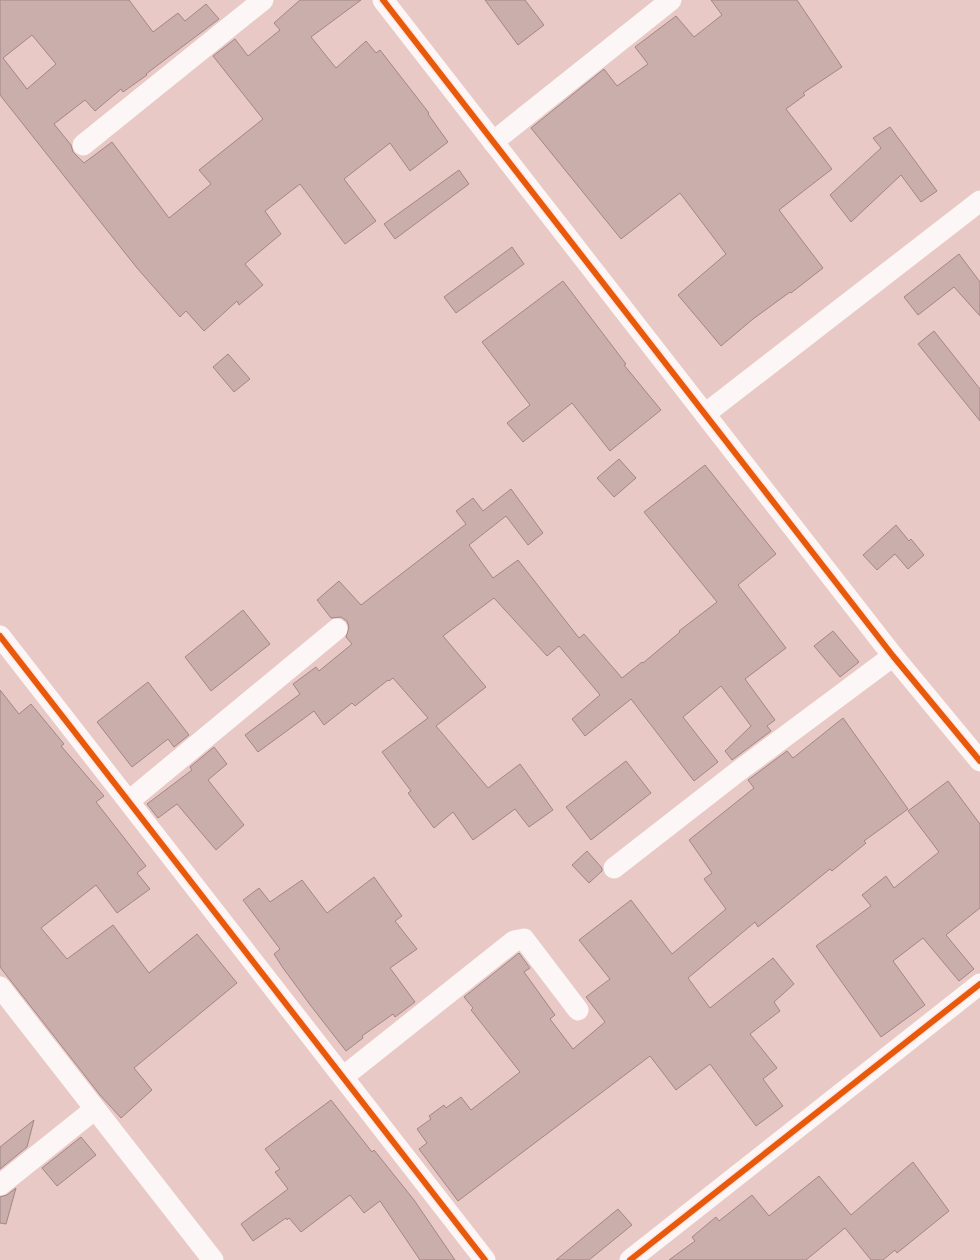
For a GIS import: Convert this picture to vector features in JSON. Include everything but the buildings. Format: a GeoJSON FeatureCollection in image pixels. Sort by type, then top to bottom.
{"type":"FeatureCollection","features":[{"type":"Feature","properties":{"kind":"street"},"geometry":{"type":"LineString","coordinates":[[83,145],[263,0]]}},
{"type":"Feature","properties":{"kind":"street"},"geometry":{"type":"LineString","coordinates":[[383,0],[893,656],[980,761]]}},
{"type":"Feature","properties":{"kind":"street"},"geometry":{"type":"LineString","coordinates":[[492,142],[671,0]]}},
{"type":"Feature","properties":{"kind":"street"},"geometry":{"type":"LineString","coordinates":[[705,414],[980,200]]}},
{"type":"Feature","properties":{"kind":"street"},"geometry":{"type":"LineString","coordinates":[[128,801],[337,629]]}},
{"type":"Feature","properties":{"kind":"street"},"geometry":{"type":"LineString","coordinates":[[0,636],[485,1260]]}},
{"type":"Feature","properties":{"kind":"street"},"geometry":{"type":"LineString","coordinates":[[614,868],[736,773],[893,656]]}},
{"type":"Feature","properties":{"kind":"street"},"geometry":{"type":"LineString","coordinates":[[344,1077],[514,941],[524,939],[578,1010]]}},
{"type":"Feature","properties":{"kind":"street"},"geometry":{"type":"LineString","coordinates":[[630,1260],[980,984]]}},
{"type":"Feature","properties":{"kind":"street"},"geometry":{"type":"LineString","coordinates":[[0,987],[213,1260]]}},
{"type":"Feature","properties":{"kind":"street"},"geometry":{"type":"LineString","coordinates":[[0,1185],[95,1110]]}},
{"type":"Feature","properties":{"kind":"cycle path"},"geometry":{"type":"LineString","coordinates":[[383,0],[893,656],[980,761]]}},
{"type":"Feature","properties":{"kind":"cycle path"},"geometry":{"type":"LineString","coordinates":[[0,636],[485,1260]]}},
{"type":"Feature","properties":{"kind":"cycle path"},"geometry":{"type":"LineString","coordinates":[[630,1260],[980,984]]}}]}
